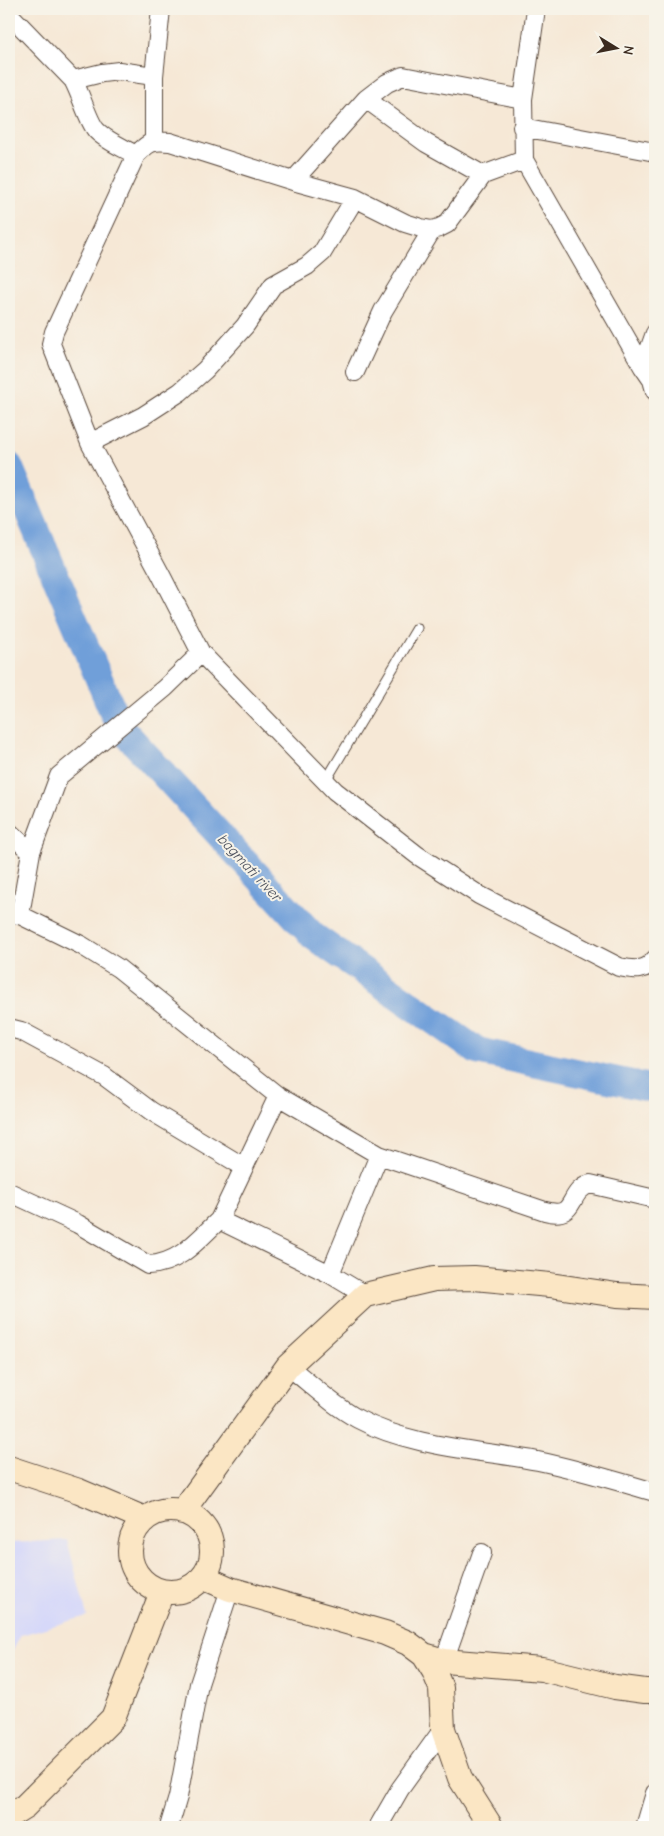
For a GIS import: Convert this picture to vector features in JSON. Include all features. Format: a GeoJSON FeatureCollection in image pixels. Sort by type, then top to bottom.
{"type":"FeatureCollection","features":[{"type":"Feature","properties":{"kind":"street"},"geometry":{"type":"LineString","coordinates":[[154,141],[154,76],[161,9]]}},
{"type":"Feature","properties":{"kind":"street"},"geometry":{"type":"LineString","coordinates":[[536,9],[523,99],[524,160],[651,380]]}},
{"type":"Feature","properties":{"kind":"street"},"geometry":{"type":"LineString","coordinates":[[9,14],[73,80],[80,91],[91,123],[96,130],[136,155]]}},
{"type":"Feature","properties":{"kind":"street"},"geometry":{"type":"LineString","coordinates":[[73,80],[119,71],[154,76]]}},
{"type":"Feature","properties":{"kind":"street"},"geometry":{"type":"LineString","coordinates":[[293,181],[366,99],[387,83],[402,76],[523,99]]}},
{"type":"Feature","properties":{"kind":"street"},"geometry":{"type":"LineString","coordinates":[[366,99],[426,144],[483,175]]}},
{"type":"Feature","properties":{"kind":"street"},"geometry":{"type":"LineString","coordinates":[[522,127],[655,152]]}},
{"type":"Feature","properties":{"kind":"street"},"geometry":{"type":"LineString","coordinates":[[524,160],[483,175],[447,224],[432,230],[405,223],[355,198],[293,181],[170,142],[154,141],[145,146],[136,155],[52,338],[52,350],[90,443],[201,652],[325,782],[417,856],[479,895],[619,967],[632,970],[643,969],[652,964],[655,959]]}},
{"type":"Feature","properties":{"kind":"street"},"geometry":{"type":"LineString","coordinates":[[90,443],[143,416],[180,392],[204,370],[245,326],[273,285],[307,266],[322,253],[355,198]]}},
{"type":"Feature","properties":{"kind":"street"},"geometry":{"type":"LineString","coordinates":[[355,372],[383,311],[432,230]]}},
{"type":"Feature","properties":{"kind":"street"},"geometry":{"type":"LineString","coordinates":[[651,380],[655,333]]}},
{"type":"Feature","properties":{"kind":"street"},"geometry":{"type":"LineString","coordinates":[[201,652],[165,688],[59,776],[31,852],[14,914],[81,945],[118,968],[278,1096],[380,1155],[554,1214],[562,1213],[566,1210],[579,1190],[590,1184],[655,1199]]}},
{"type":"Feature","properties":{"kind":"street"},"geometry":{"type":"LineString","coordinates":[[9,832],[31,852]]}},
{"type":"Feature","properties":{"kind":"street"},"geometry":{"type":"LineString","coordinates":[[9,1028],[21,1031],[104,1076],[151,1111],[244,1167]]}},
{"type":"Feature","properties":{"kind":"street"},"geometry":{"type":"LineString","coordinates":[[9,1192],[78,1224],[148,1265],[160,1265],[184,1253],[218,1220],[278,1096]]}},
{"type":"Feature","properties":{"kind":"street"},"geometry":{"type":"LineString","coordinates":[[330,1274],[380,1155]]}},
{"type":"Feature","properties":{"kind":"street"},"geometry":{"type":"LineString","coordinates":[[218,1220],[330,1274],[365,1295]]}},
{"type":"Feature","properties":{"kind":"street"},"geometry":{"type":"LineString","coordinates":[[182,1512],[288,1366],[365,1295],[434,1279],[474,1278],[550,1285],[617,1295],[655,1297]]}},
{"type":"Feature","properties":{"kind":"street"},"geometry":{"type":"LineString","coordinates":[[288,1366],[340,1408],[358,1419],[381,1429],[434,1443],[539,1461],[655,1492]]}},
{"type":"Feature","properties":{"kind":"street"},"geometry":{"type":"LineString","coordinates":[[9,1468],[79,1491],[146,1519]]}},
{"type":"Feature","properties":{"kind":"street"},"geometry":{"type":"LineString","coordinates":[[166,1510],[182,1512],[192,1516],[208,1533],[212,1556],[209,1567],[195,1585],[174,1593],[162,1592],[142,1581],[135,1572],[131,1561],[130,1549],[132,1538],[137,1528],[146,1519],[166,1510]]}},
{"type":"Feature","properties":{"kind":"street"},"geometry":{"type":"LineString","coordinates":[[482,1554],[434,1658],[441,1688],[443,1729],[460,1778],[491,1827]]}},
{"type":"Feature","properties":{"kind":"street"},"geometry":{"type":"LineString","coordinates":[[203,1577],[230,1589],[385,1633],[408,1643],[434,1658],[542,1669],[615,1687],[655,1691]]}},
{"type":"Feature","properties":{"kind":"street"},"geometry":{"type":"LineString","coordinates":[[169,1827],[178,1797],[199,1684],[230,1589]]}},
{"type":"Feature","properties":{"kind":"street"},"geometry":{"type":"LineString","coordinates":[[9,1827],[17,1811],[113,1718],[162,1592]]}},
{"type":"Feature","properties":{"kind":"street"},"geometry":{"type":"LineString","coordinates":[[378,1827],[400,1789],[443,1729]]}},
{"type":"Feature","properties":{"kind":"street"},"geometry":{"type":"LineString","coordinates":[[645,1827],[655,1793]]}},
{"type":"Feature","properties":{"kind":"lane"},"geometry":{"type":"LineString","coordinates":[[325,782],[417,628]]}},
{"type":"Feature","properties":{"kind":"shaded area"},"geometry":{"type":"Polygon","coordinates":[[[67,1540],[87,1616],[21,1635],[9,1658],[9,1543],[67,1540]]]}},
{"type":"Feature","properties":{"kind":"waterway","name":"bagmati river"},"geometry":{"type":"LineString","coordinates":[[9,466],[119,726],[313,936],[477,1051],[655,1089]]}}]}
